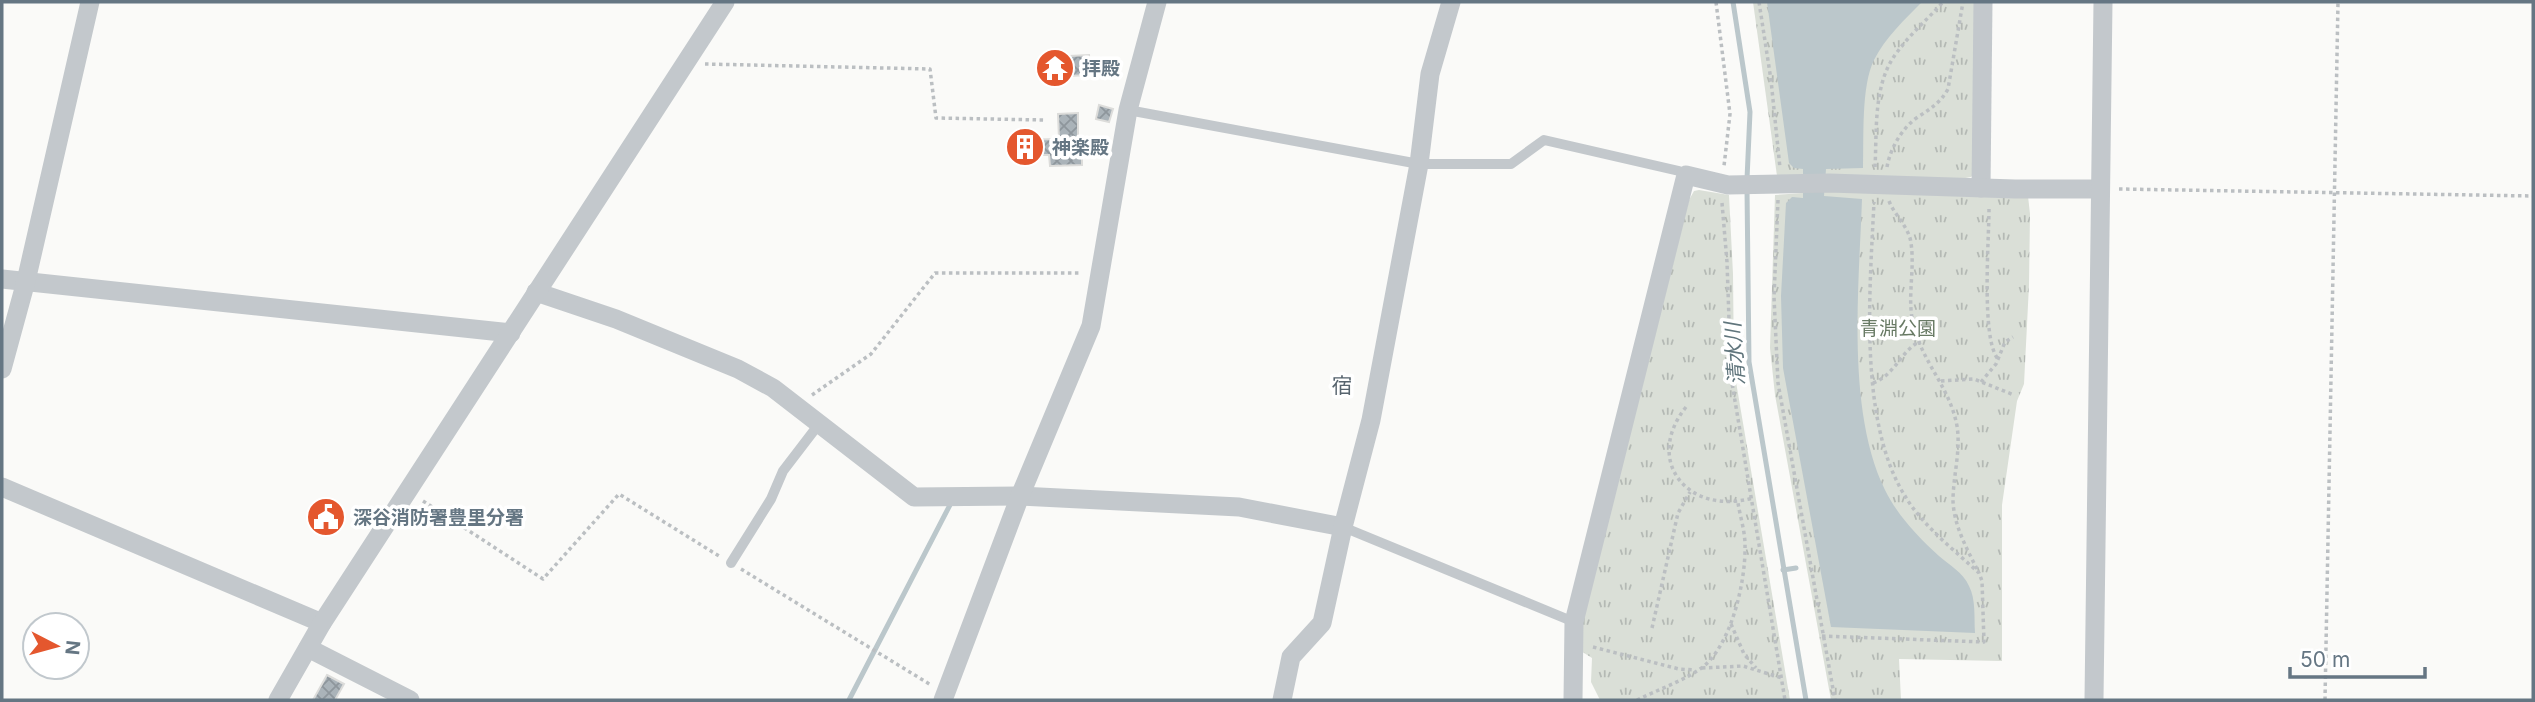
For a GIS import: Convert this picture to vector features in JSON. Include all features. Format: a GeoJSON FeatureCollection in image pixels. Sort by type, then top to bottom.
{"type":"FeatureCollection","features":[{"type":"Feature","properties":{"kind":"street"},"geometry":{"type":"LineString","coordinates":[[2,369],[26,281],[90,2]]}},
{"type":"Feature","properties":{"kind":"street"},"geometry":{"type":"LineString","coordinates":[[278,700],[323,623],[725,2]]}},
{"type":"Feature","properties":{"kind":"street"},"geometry":{"type":"LineString","coordinates":[[944,697],[1020,496],[1091,326],[1128,110],[1157,2]]}},
{"type":"Feature","properties":{"kind":"street"},"geometry":{"type":"LineString","coordinates":[[1282,700],[1291,657],[1322,623],[1343,527],[1371,420],[1419,163],[1430,74],[1451,2]]}},
{"type":"Feature","properties":{"kind":"street"},"geometry":{"type":"LineString","coordinates":[[1980,188],[1983,2]]}},
{"type":"Feature","properties":{"kind":"street"},"geometry":{"type":"LineString","coordinates":[[2094,700],[2103,2]]}},
{"type":"Feature","properties":{"kind":"street"},"geometry":{"type":"LineString","coordinates":[[1573,700],[1574,622],[1686,175],[1724,185],[1829,183],[2100,189]]}},
{"type":"Feature","properties":{"kind":"street"},"geometry":{"type":"LineString","coordinates":[[2,279],[511,332]]}},
{"type":"Feature","properties":{"kind":"street"},"geometry":{"type":"LineString","coordinates":[[536,292],[617,319],[738,369],[773,388],[914,496],[1020,496],[1239,507],[1343,527]]}},
{"type":"Feature","properties":{"kind":"street"},"geometry":{"type":"LineString","coordinates":[[2,487],[323,623]]}},
{"type":"Feature","properties":{"kind":"street"},"geometry":{"type":"LineString","coordinates":[[308,648],[410,700]]}},
{"type":"Feature","properties":{"kind":"lane"},"geometry":{"type":"LineString","coordinates":[[1128,110],[1419,163],[1511,164],[1544,140],[1615,155],[1686,175]]}},
{"type":"Feature","properties":{"kind":"lane"},"geometry":{"type":"LineString","coordinates":[[731,563],[772,499],[783,471],[819,424]]}},
{"type":"Feature","properties":{"kind":"lane"},"geometry":{"type":"LineString","coordinates":[[1343,527],[1574,622]]}},
{"type":"Feature","properties":{"kind":"path"},"geometry":{"type":"LineString","coordinates":[[1716,2],[1730,114],[1724,185],[1731,377],[1785,700]]}},
{"type":"Feature","properties":{"kind":"path"},"geometry":{"type":"LineString","coordinates":[[1759,2],[1771,80],[1780,186],[1773,297],[1778,383],[1835,700]]}},
{"type":"Feature","properties":{"kind":"path"},"geometry":{"type":"LineString","coordinates":[[1875,176],[1879,93],[1885,76],[1893,57],[1943,2]]}},
{"type":"Feature","properties":{"kind":"path"},"geometry":{"type":"LineString","coordinates":[[1887,176],[1889,155],[1900,135],[1913,121],[1943,98],[1948,89],[1963,2]]}},
{"type":"Feature","properties":{"kind":"path"},"geometry":{"type":"LineString","coordinates":[[2325,700],[2338,2]]}},
{"type":"Feature","properties":{"kind":"path"},"geometry":{"type":"LineString","coordinates":[[689,57],[707,65],[930,69],[936,118],[1044,120]]}},
{"type":"Feature","properties":{"kind":"path"},"geometry":{"type":"LineString","coordinates":[[2100,189],[2533,197]]}},
{"type":"Feature","properties":{"kind":"path"},"geometry":{"type":"LineString","coordinates":[[1874,193],[1869,326],[1873,383],[1887,456],[1906,499],[1979,573]]}},
{"type":"Feature","properties":{"kind":"path"},"geometry":{"type":"LineString","coordinates":[[1822,636],[1984,642],[1982,581],[1956,522],[1954,490],[1959,440],[1952,406],[1913,324],[1910,298],[1911,240],[1891,206],[1887,193]]}},
{"type":"Feature","properties":{"kind":"path"},"geometry":{"type":"LineString","coordinates":[[1989,209],[1989,331],[1993,353],[1998,359]]}},
{"type":"Feature","properties":{"kind":"path"},"geometry":{"type":"LineString","coordinates":[[796,406],[871,354],[935,273],[1101,273]]}},
{"type":"Feature","properties":{"kind":"path"},"geometry":{"type":"LineString","coordinates":[[1981,382],[1998,359],[2005,342],[2013,337]]}},
{"type":"Feature","properties":{"kind":"path"},"geometry":{"type":"LineString","coordinates":[[1873,383],[1886,379],[1910,346],[1920,341]]}},
{"type":"Feature","properties":{"kind":"path"},"geometry":{"type":"LineString","coordinates":[[1941,382],[1974,379],[2014,396]]}},
{"type":"Feature","properties":{"kind":"path"},"geometry":{"type":"LineString","coordinates":[[1686,407],[1677,418],[1673,429],[1671,463],[1677,477],[1701,498],[1717,502],[1738,502],[1753,498]]}},
{"type":"Feature","properties":{"kind":"path"},"geometry":{"type":"LineString","coordinates":[[1652,628],[1678,513],[1690,491]]}},
{"type":"Feature","properties":{"kind":"path"},"geometry":{"type":"LineString","coordinates":[[408,492],[543,579],[619,494],[944,697]]}},
{"type":"Feature","properties":{"kind":"path"},"geometry":{"type":"LineString","coordinates":[[1637,700],[1701,668],[1718,648],[1731,624],[1742,581],[1745,545],[1738,502]]}},
{"type":"Feature","properties":{"kind":"path"},"geometry":{"type":"LineString","coordinates":[[1731,624],[1744,654],[1758,670]]}},
{"type":"Feature","properties":{"kind":"path"},"geometry":{"type":"LineString","coordinates":[[1587,646],[1679,669],[1743,666],[1782,678]]}},
{"type":"Feature","properties":{"kind":"green space"},"geometry":{"type":"Polygon","coordinates":[[[1753,2],[1977,2],[1975,173],[1971,177],[1960,179],[1777,176],[1753,2]]]}},
{"type":"Feature","properties":{"kind":"green space"},"geometry":{"type":"Polygon","coordinates":[[[1694,191],[1729,195],[1734,370],[1790,700],[1600,700],[1591,682],[1592,658],[1581,651],[1582,622],[1689,200],[1694,191]]]}},
{"type":"Feature","properties":{"kind":"green space","name":"青淵公園"},"geometry":{"type":"Polygon","coordinates":[[[1830,191],[2028,196],[2029,285],[2024,384],[2017,401],[2002,505],[2002,661],[1899,659],[1901,700],[1831,700],[1775,395],[1770,348],[1775,195],[1830,191]]]}},
{"type":"Feature","properties":{"kind":"shaded area"},"geometry":{"type":"Polygon","coordinates":[[[1767,2],[1922,2],[1884,44],[1870,71],[1864,113],[1863,168],[1826,169],[1824,196],[1862,199],[1858,348],[1865,423],[1873,458],[1885,490],[1902,517],[1966,581],[1973,597],[1975,633],[1831,627],[1783,368],[1781,296],[1786,203],[1792,197],[1803,198],[1803,169],[1794,168],[1789,163],[1767,2]]]}},
{"type":"Feature","properties":{"kind":"building"},"geometry":{"type":"Polygon","coordinates":[[[1089,55],[1090,75],[1045,77],[1046,57],[1070,59],[1070,56],[1089,55]]]}},
{"type":"Feature","properties":{"kind":"building"},"geometry":{"type":"Polygon","coordinates":[[[1099,105],[1113,109],[1109,122],[1096,119],[1099,105]]]}},
{"type":"Feature","properties":{"kind":"building"},"geometry":{"type":"Polygon","coordinates":[[[1078,113],[1078,150],[1082,150],[1082,165],[1050,166],[1049,155],[1016,155],[1016,140],[1059,139],[1058,114],[1078,113]]]}},
{"type":"Feature","properties":{"kind":"building"},"geometry":{"type":"Polygon","coordinates":[[[327,675],[344,684],[335,700],[313,700],[327,675]]]}},
{"type":"Feature","properties":{"kind":"waterway","name":"清水川"},"geometry":{"type":"LineString","coordinates":[[1733,2],[1750,112],[1747,179]]}},
{"type":"Feature","properties":{"kind":"waterway","name":"清水川"},"geometry":{"type":"LineString","coordinates":[[1747,189],[1749,362],[1806,700]]}},
{"type":"Feature","properties":{"kind":"waterway"},"geometry":{"type":"LineString","coordinates":[[849,700],[952,501]]}},
{"type":"Feature","properties":{"kind":"waterway"},"geometry":{"type":"LineString","coordinates":[[1783,570],[1796,568]]}},
{"type":"Feature","properties":{"kind":"place","name":"拝殿"},"geometry":{"type":"Point","coordinates":[1055,68]}},
{"type":"Feature","properties":{"kind":"place","name":"神楽殿"},"geometry":{"type":"Point","coordinates":[1025,147]}},
{"type":"Feature","properties":{"kind":"place","name":"深谷消防署豊里分署"},"geometry":{"type":"Point","coordinates":[326,517]}},
{"type":"Feature","properties":{"kind":"district","name":"宿"},"geometry":{"type":"Point","coordinates":[1342,386]}}]}
